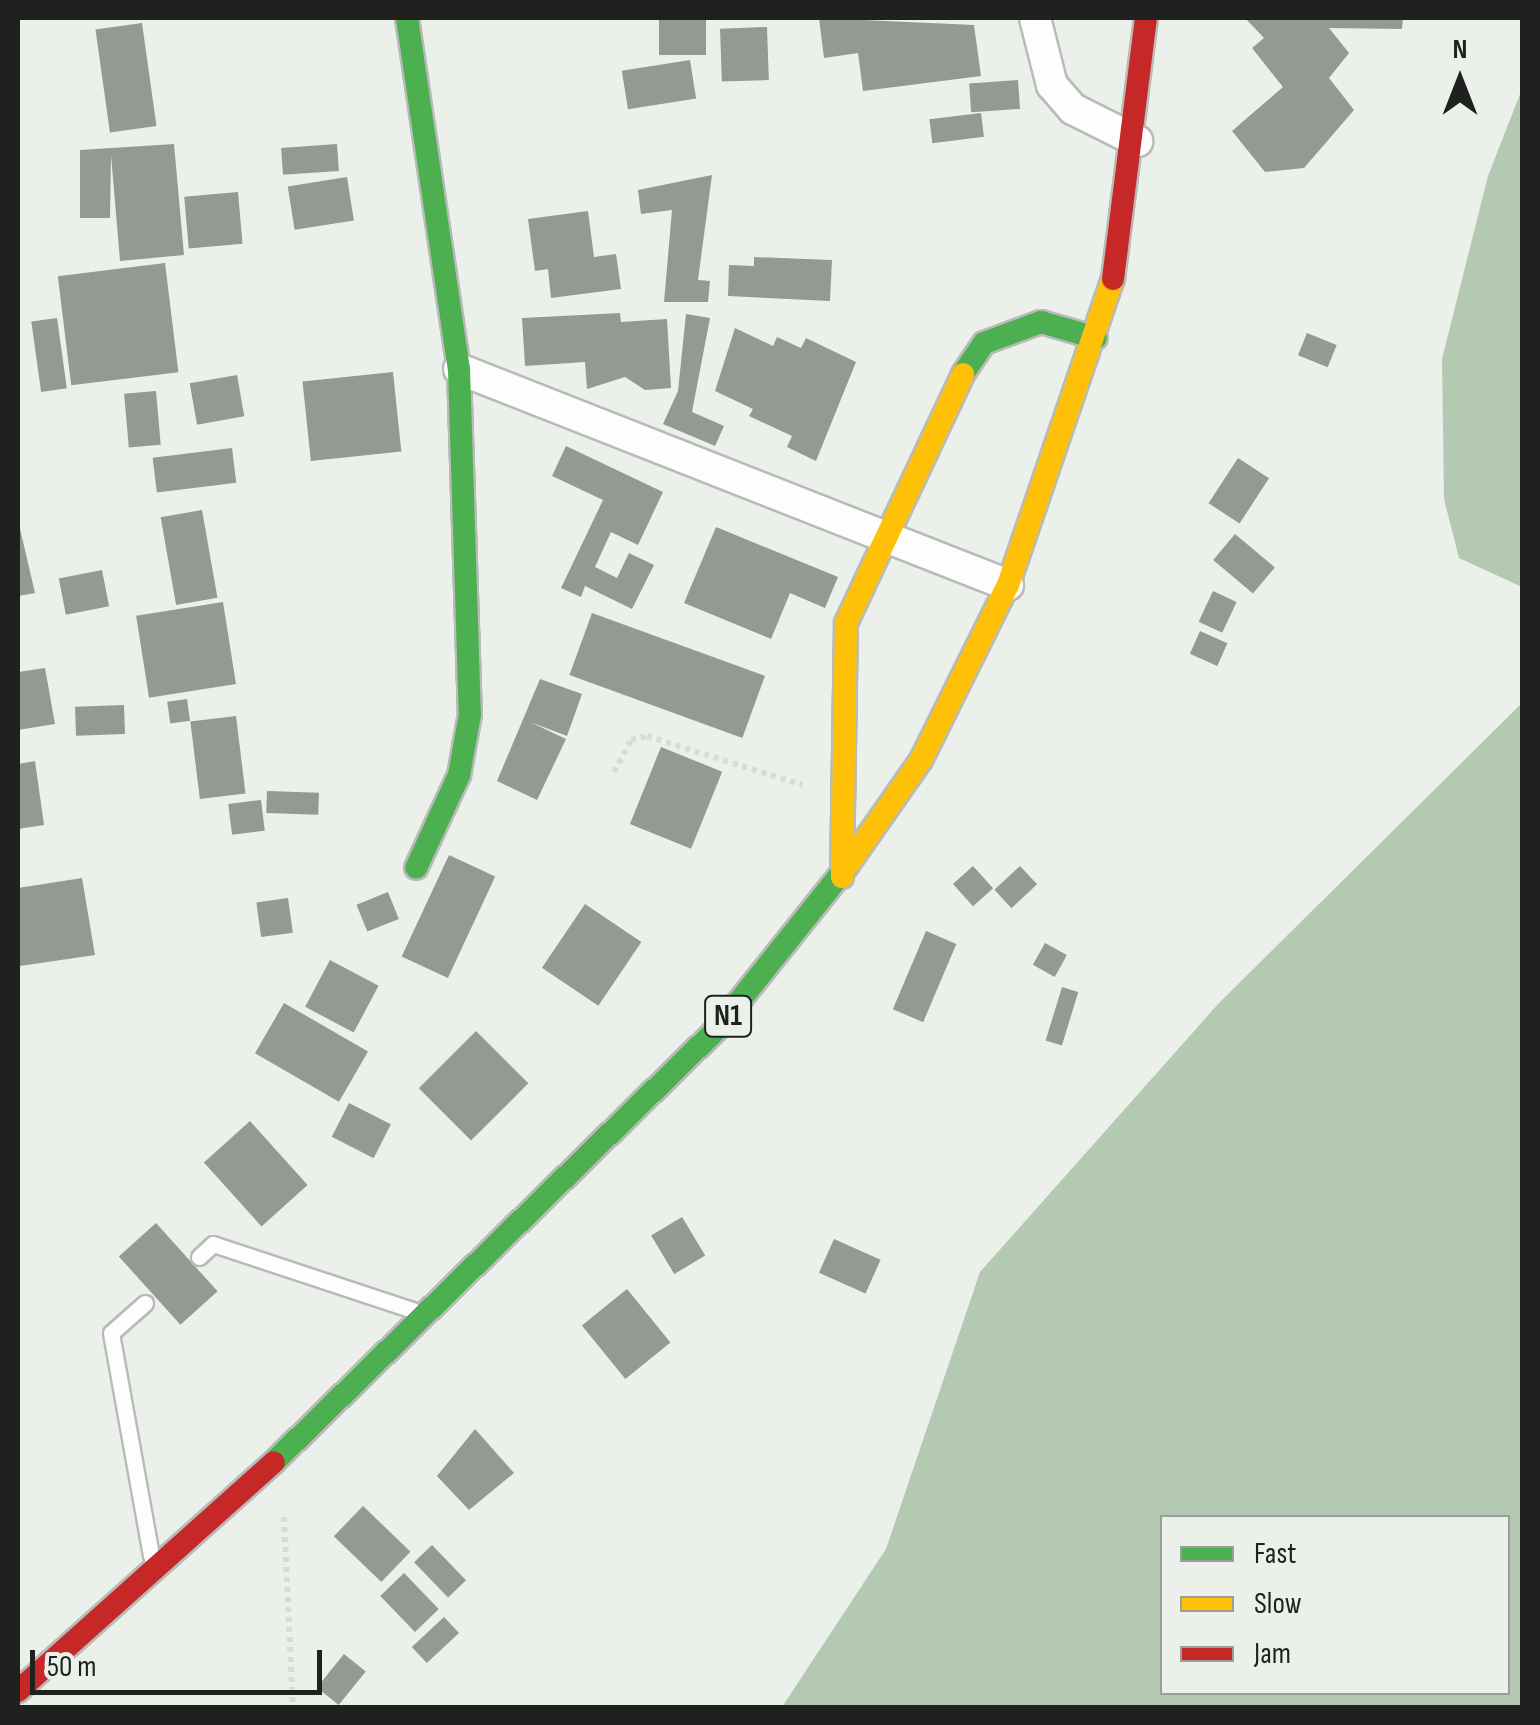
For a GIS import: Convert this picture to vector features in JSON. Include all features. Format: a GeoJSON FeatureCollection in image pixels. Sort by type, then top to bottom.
{"type":"FeatureCollection","features":[{"type":"Feature","properties":{"kind":"main road"},"geometry":{"type":"LineString","coordinates":[[407,18],[458,370],[470,714],[458,775],[416,868]]}},
{"type":"Feature","properties":{"kind":"main road","name":"N1"},"geometry":{"type":"LineString","coordinates":[[18,1691],[281,1456],[717,1028],[842,877],[922,760],[1008,585],[1096,338],[1137,141],[1146,18]]}},
{"type":"Feature","properties":{"kind":"main road"},"geometry":{"type":"LineString","coordinates":[[842,877],[846,623],[880,538],[948,395],[984,343],[1041,322],[1096,338]]}},
{"type":"Feature","properties":{"kind":"street"},"geometry":{"type":"LineString","coordinates":[[1035,18],[1052,85],[1073,110],[1137,141]]}},
{"type":"Feature","properties":{"kind":"street"},"geometry":{"type":"LineString","coordinates":[[458,370],[1008,585]]}},
{"type":"Feature","properties":{"kind":"lane"},"geometry":{"type":"LineString","coordinates":[[199,1257],[213,1244],[426,1314]]}},
{"type":"Feature","properties":{"kind":"lane"},"geometry":{"type":"LineString","coordinates":[[145,1304],[111,1333],[153,1568]]}},
{"type":"Feature","properties":{"kind":"path"},"geometry":{"type":"LineString","coordinates":[[614,772],[631,740],[670,738],[845,800]]}},
{"type":"Feature","properties":{"kind":"path"},"geometry":{"type":"LineString","coordinates":[[281,1456],[294,1708]]}},
{"type":"Feature","properties":{"kind":"shaded area"},"geometry":{"type":"Polygon","coordinates":[[[1522,89],[1522,587],[1459,558],[1444,499],[1442,359],[1488,176],[1522,89]]]}},
{"type":"Feature","properties":{"kind":"shaded area"},"geometry":{"type":"Polygon","coordinates":[[[1522,703],[1522,1707],[782,1707],[886,1549],[980,1272],[1219,1003],[1522,703]]]}},
{"type":"Feature","properties":{"kind":"building"},"geometry":{"type":"Polygon","coordinates":[[[659,18],[706,18],[706,55],[659,55],[659,18]]]}},
{"type":"Feature","properties":{"kind":"building"},"geometry":{"type":"Polygon","coordinates":[[[819,18],[974,25],[981,76],[863,91],[858,53],[824,58],[819,18]]]}},
{"type":"Feature","properties":{"kind":"building"},"geometry":{"type":"Polygon","coordinates":[[[1245,18],[1403,18],[1402,29],[1329,28],[1349,53],[1329,78],[1354,110],[1304,168],[1265,172],[1232,131],[1283,87],[1252,48],[1264,38],[1245,18]]]}},
{"type":"Feature","properties":{"kind":"building"},"geometry":{"type":"Polygon","coordinates":[[[142,23],[156,126],[110,133],[95,30],[142,23]]]}},
{"type":"Feature","properties":{"kind":"building"},"geometry":{"type":"Polygon","coordinates":[[[767,27],[769,80],[722,82],[720,29],[767,27]]]}},
{"type":"Feature","properties":{"kind":"building"},"geometry":{"type":"Polygon","coordinates":[[[690,60],[696,99],[628,109],[622,71],[690,60]]]}},
{"type":"Feature","properties":{"kind":"building"},"geometry":{"type":"Polygon","coordinates":[[[1018,80],[1020,109],[971,112],[969,83],[1018,80]]]}},
{"type":"Feature","properties":{"kind":"building"},"geometry":{"type":"Polygon","coordinates":[[[981,113],[984,137],[932,143],[929,119],[981,113]]]}},
{"type":"Feature","properties":{"kind":"building"},"geometry":{"type":"Polygon","coordinates":[[[174,144],[184,255],[120,261],[111,155],[110,218],[80,218],[80,150],[174,144]]]}},
{"type":"Feature","properties":{"kind":"building"},"geometry":{"type":"Polygon","coordinates":[[[337,144],[339,171],[283,175],[281,148],[337,144]]]}},
{"type":"Feature","properties":{"kind":"building"},"geometry":{"type":"Polygon","coordinates":[[[712,175],[698,280],[710,281],[708,302],[664,302],[672,210],[641,214],[638,190],[712,175]]]}},
{"type":"Feature","properties":{"kind":"building"},"geometry":{"type":"Polygon","coordinates":[[[347,177],[354,220],[295,230],[288,186],[347,177]]]}},
{"type":"Feature","properties":{"kind":"building"},"geometry":{"type":"Polygon","coordinates":[[[238,192],[243,244],[189,249],[184,197],[238,192]]]}},
{"type":"Feature","properties":{"kind":"building"},"geometry":{"type":"Polygon","coordinates":[[[588,211],[594,257],[616,254],[621,289],[551,298],[548,269],[535,271],[528,219],[588,211]]]}},
{"type":"Feature","properties":{"kind":"building"},"geometry":{"type":"Polygon","coordinates":[[[754,257],[832,260],[830,301],[728,296],[729,265],[754,266],[754,257]]]}},
{"type":"Feature","properties":{"kind":"building"},"geometry":{"type":"Polygon","coordinates":[[[165,263],[178,372],[71,385],[58,276],[165,263]]]}},
{"type":"Feature","properties":{"kind":"building"},"geometry":{"type":"Polygon","coordinates":[[[620,313],[621,322],[667,319],[671,388],[645,390],[625,377],[587,389],[585,362],[525,366],[522,318],[620,313]]]}},
{"type":"Feature","properties":{"kind":"building"},"geometry":{"type":"Polygon","coordinates":[[[686,314],[710,318],[692,412],[724,426],[715,446],[663,424],[678,391],[686,314]]]}},
{"type":"Feature","properties":{"kind":"building"},"geometry":{"type":"Polygon","coordinates":[[[57,318],[67,388],[41,392],[31,322],[57,318]]]}},
{"type":"Feature","properties":{"kind":"building"},"geometry":{"type":"Polygon","coordinates":[[[735,328],[773,346],[777,337],[801,348],[806,338],[856,362],[816,461],[787,447],[792,436],[749,416],[753,409],[715,391],[735,328]]]}},
{"type":"Feature","properties":{"kind":"building"},"geometry":{"type":"Polygon","coordinates":[[[1307,333],[1337,345],[1328,367],[1298,355],[1307,333]]]}},
{"type":"Feature","properties":{"kind":"building"},"geometry":{"type":"Polygon","coordinates":[[[393,372],[401,452],[311,461],[302,382],[393,372]]]}},
{"type":"Feature","properties":{"kind":"building"},"geometry":{"type":"Polygon","coordinates":[[[237,375],[244,416],[197,425],[190,383],[237,375]]]}},
{"type":"Feature","properties":{"kind":"building"},"geometry":{"type":"Polygon","coordinates":[[[156,391],[161,445],[129,448],[124,394],[156,391]]]}},
{"type":"Feature","properties":{"kind":"building"},"geometry":{"type":"Polygon","coordinates":[[[566,446],[663,492],[638,545],[611,532],[595,567],[617,578],[629,553],[654,565],[632,609],[585,586],[581,597],[561,588],[603,500],[552,476],[566,446]]]}},
{"type":"Feature","properties":{"kind":"building"},"geometry":{"type":"Polygon","coordinates":[[[232,448],[236,483],[157,492],[153,458],[232,448]]]}},
{"type":"Feature","properties":{"kind":"building"},"geometry":{"type":"Polygon","coordinates":[[[1238,458],[1269,478],[1240,523],[1209,503],[1238,458]]]}},
{"type":"Feature","properties":{"kind":"building"},"geometry":{"type":"Polygon","coordinates":[[[202,510],[217,598],[176,605],[161,517],[202,510]]]}},
{"type":"Feature","properties":{"kind":"building"},"geometry":{"type":"Polygon","coordinates":[[[18,520],[35,593],[18,596],[18,520]]]}},
{"type":"Feature","properties":{"kind":"building"},"geometry":{"type":"Polygon","coordinates":[[[716,527],[838,577],[825,608],[790,593],[771,639],[684,603],[716,527]]]}},
{"type":"Feature","properties":{"kind":"building"},"geometry":{"type":"Polygon","coordinates":[[[1235,534],[1275,567],[1253,593],[1213,560],[1235,534]]]}},
{"type":"Feature","properties":{"kind":"building"},"geometry":{"type":"Polygon","coordinates":[[[102,570],[109,606],[66,615],[59,578],[102,570]]]}},
{"type":"Feature","properties":{"kind":"building"},"geometry":{"type":"Polygon","coordinates":[[[1213,591],[1237,602],[1222,633],[1199,622],[1213,591]]]}},
{"type":"Feature","properties":{"kind":"building"},"geometry":{"type":"Polygon","coordinates":[[[223,602],[236,684],[149,698],[136,616],[223,602]]]}},
{"type":"Feature","properties":{"kind":"building"},"geometry":{"type":"Polygon","coordinates":[[[592,613],[765,676],[742,738],[569,675],[592,613]]]}},
{"type":"Feature","properties":{"kind":"building"},"geometry":{"type":"Polygon","coordinates":[[[1200,631],[1227,643],[1217,666],[1190,654],[1200,631]]]}},
{"type":"Feature","properties":{"kind":"building"},"geometry":{"type":"Polygon","coordinates":[[[45,668],[55,724],[18,730],[18,672],[45,668]]]}},
{"type":"Feature","properties":{"kind":"building"},"geometry":{"type":"Polygon","coordinates":[[[540,679],[582,694],[567,736],[530,722],[566,739],[537,800],[497,781],[540,679]]]}},
{"type":"Feature","properties":{"kind":"building"},"geometry":{"type":"Polygon","coordinates":[[[187,699],[190,721],[170,724],[167,702],[187,699]]]}},
{"type":"Feature","properties":{"kind":"building"},"geometry":{"type":"Polygon","coordinates":[[[124,705],[125,734],[76,736],[75,707],[124,705]]]}},
{"type":"Feature","properties":{"kind":"building"},"geometry":{"type":"Polygon","coordinates":[[[236,716],[246,793],[200,799],[190,722],[236,716]]]}},
{"type":"Feature","properties":{"kind":"building"},"geometry":{"type":"Polygon","coordinates":[[[661,747],[722,772],[691,849],[630,824],[661,747]]]}},
{"type":"Feature","properties":{"kind":"building"},"geometry":{"type":"Polygon","coordinates":[[[35,761],[44,825],[18,829],[18,764],[35,761]]]}},
{"type":"Feature","properties":{"kind":"building"},"geometry":{"type":"Polygon","coordinates":[[[267,791],[319,793],[318,815],[266,813],[267,791]]]}},
{"type":"Feature","properties":{"kind":"building"},"geometry":{"type":"Polygon","coordinates":[[[261,800],[265,831],[232,835],[228,804],[261,800]]]}},
{"type":"Feature","properties":{"kind":"building"},"geometry":{"type":"Polygon","coordinates":[[[449,855],[495,877],[448,978],[402,957],[449,855]]]}},
{"type":"Feature","properties":{"kind":"building"},"geometry":{"type":"Polygon","coordinates":[[[973,866],[993,888],[973,906],[953,884],[973,866]]]}},
{"type":"Feature","properties":{"kind":"building"},"geometry":{"type":"Polygon","coordinates":[[[1020,866],[1037,884],[1011,908],[994,890],[1020,866]]]}},
{"type":"Feature","properties":{"kind":"building"},"geometry":{"type":"Polygon","coordinates":[[[82,878],[95,955],[20,966],[18,888],[82,878]]]}},
{"type":"Feature","properties":{"kind":"building"},"geometry":{"type":"Polygon","coordinates":[[[388,892],[399,919],[367,932],[356,905],[388,892]]]}},
{"type":"Feature","properties":{"kind":"building"},"geometry":{"type":"Polygon","coordinates":[[[288,898],[293,933],[261,937],[256,902],[288,898]]]}},
{"type":"Feature","properties":{"kind":"building"},"geometry":{"type":"Polygon","coordinates":[[[585,904],[641,942],[598,1006],[542,968],[585,904]]]}},
{"type":"Feature","properties":{"kind":"building"},"geometry":{"type":"Polygon","coordinates":[[[926,931],[956,944],[923,1022],[893,1009],[926,931]]]}},
{"type":"Feature","properties":{"kind":"building"},"geometry":{"type":"Polygon","coordinates":[[[1045,943],[1067,955],[1055,977],[1033,965],[1045,943]]]}},
{"type":"Feature","properties":{"kind":"building"},"geometry":{"type":"Polygon","coordinates":[[[330,960],[379,986],[354,1033],[305,1007],[330,960]]]}},
{"type":"Feature","properties":{"kind":"building"},"geometry":{"type":"Polygon","coordinates":[[[1062,987],[1078,992],[1062,1046],[1046,1041],[1062,987]]]}},
{"type":"Feature","properties":{"kind":"building"},"geometry":{"type":"Polygon","coordinates":[[[284,1003],[368,1052],[339,1102],[255,1053],[284,1003]]]}},
{"type":"Feature","properties":{"kind":"building"},"geometry":{"type":"Polygon","coordinates":[[[476,1031],[528,1083],[471,1141],[419,1088],[476,1031]]]}},
{"type":"Feature","properties":{"kind":"building"},"geometry":{"type":"Polygon","coordinates":[[[349,1103],[391,1124],[374,1158],[332,1137],[349,1103]]]}},
{"type":"Feature","properties":{"kind":"building"},"geometry":{"type":"Polygon","coordinates":[[[250,1121],[308,1185],[261,1226],[204,1162],[250,1121]]]}},
{"type":"Feature","properties":{"kind":"building"},"geometry":{"type":"Polygon","coordinates":[[[682,1217],[705,1256],[674,1274],[651,1236],[682,1217]]]}},
{"type":"Feature","properties":{"kind":"building"},"geometry":{"type":"Polygon","coordinates":[[[156,1223],[218,1291],[180,1325],[119,1256],[156,1223]]]}},
{"type":"Feature","properties":{"kind":"building"},"geometry":{"type":"Polygon","coordinates":[[[834,1239],[881,1260],[866,1294],[819,1273],[834,1239]]]}},
{"type":"Feature","properties":{"kind":"building"},"geometry":{"type":"Polygon","coordinates":[[[627,1289],[670,1343],[625,1379],[582,1326],[627,1289]]]}},
{"type":"Feature","properties":{"kind":"building"},"geometry":{"type":"Polygon","coordinates":[[[475,1429],[514,1473],[469,1510],[437,1476],[475,1429]]]}},
{"type":"Feature","properties":{"kind":"building"},"geometry":{"type":"Polygon","coordinates":[[[363,1506],[410,1552],[381,1582],[334,1536],[363,1506]]]}},
{"type":"Feature","properties":{"kind":"building"},"geometry":{"type":"Polygon","coordinates":[[[432,1545],[466,1580],[448,1598],[414,1562],[432,1545]]]}},
{"type":"Feature","properties":{"kind":"building"},"geometry":{"type":"Polygon","coordinates":[[[404,1573],[439,1609],[415,1632],[380,1596],[404,1573]]]}},
{"type":"Feature","properties":{"kind":"building"},"geometry":{"type":"Polygon","coordinates":[[[444,1617],[459,1633],[427,1663],[412,1647],[444,1617]]]}},
{"type":"Feature","properties":{"kind":"building"},"geometry":{"type":"Polygon","coordinates":[[[344,1654],[366,1672],[339,1705],[317,1687],[344,1654]]]}},
{"type":"Feature","properties":{"kind":"traffic: fast"},"geometry":{"type":"LineString","coordinates":[[407,18],[459,369],[470,714],[459,775],[416,868]]}},
{"type":"Feature","properties":{"kind":"traffic: fast"},"geometry":{"type":"LineString","coordinates":[[963,374],[984,343],[1041,322],[1096,338]]}},
{"type":"Feature","properties":{"kind":"traffic: fast"},"geometry":{"type":"LineString","coordinates":[[274,1462],[717,1029],[847,866]]}},
{"type":"Feature","properties":{"kind":"traffic: slow"},"geometry":{"type":"LineString","coordinates":[[847,866],[921,760],[1008,585],[1113,279]]}},
{"type":"Feature","properties":{"kind":"traffic: slow"},"geometry":{"type":"LineString","coordinates":[[842,877],[846,623],[963,374]]}},
{"type":"Feature","properties":{"kind":"traffic: jam"},"geometry":{"type":"LineString","coordinates":[[1113,279],[1146,18]]}},
{"type":"Feature","properties":{"kind":"traffic: jam"},"geometry":{"type":"LineString","coordinates":[[18,1691],[274,1462]]}}]}
